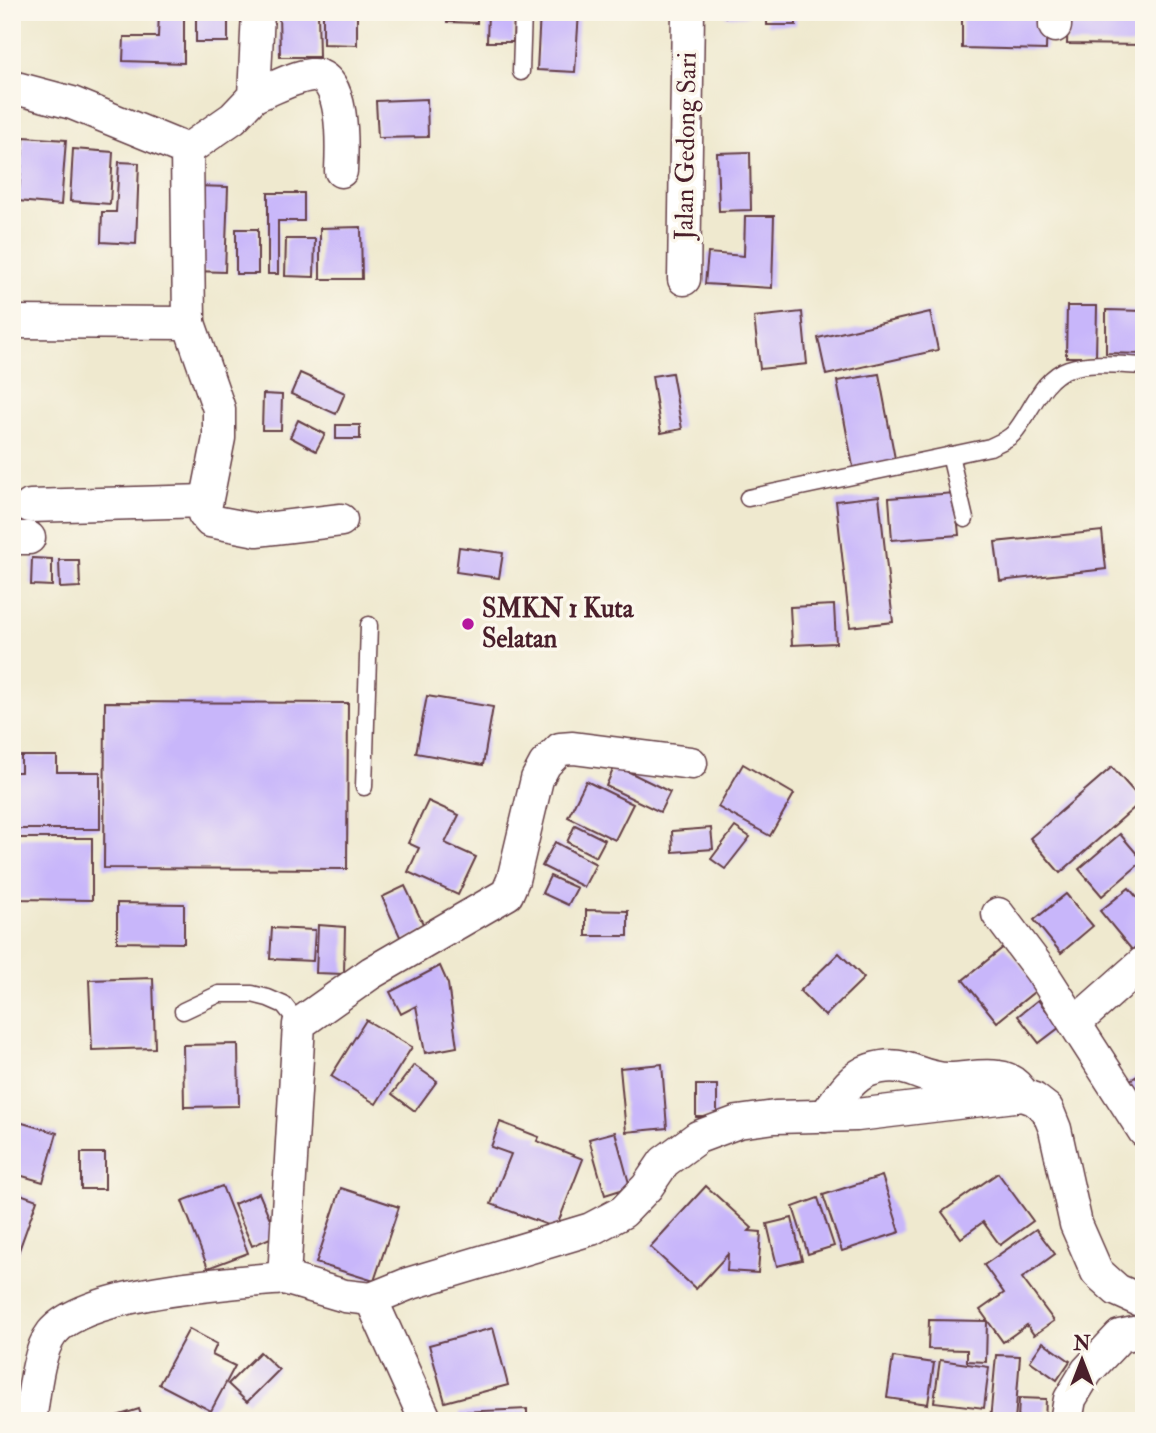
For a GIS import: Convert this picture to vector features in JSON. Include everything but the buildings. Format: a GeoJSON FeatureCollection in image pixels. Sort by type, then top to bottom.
{"type":"FeatureCollection","features":[{"type":"Feature","properties":{"kind":"street"},"geometry":{"type":"LineString","coordinates":[[254,96],[258,12]]}},
{"type":"Feature","properties":{"kind":"street","name":"Jalan Gedong Sari"},"geometry":{"type":"LineString","coordinates":[[684,279],[688,12]]}},
{"type":"Feature","properties":{"kind":"street"},"geometry":{"type":"LineString","coordinates":[[187,150],[233,118],[254,96],[309,75],[320,76],[334,93],[340,116],[341,170]]}},
{"type":"Feature","properties":{"kind":"street"},"geometry":{"type":"LineString","coordinates":[[12,87],[72,103],[187,150]]}},
{"type":"Feature","properties":{"kind":"street"},"geometry":{"type":"LineString","coordinates":[[187,150],[189,323],[219,409],[219,438],[204,514],[210,521],[257,530],[341,520]]}},
{"type":"Feature","properties":{"kind":"street"},"geometry":{"type":"LineString","coordinates":[[12,322],[189,323]]}},
{"type":"Feature","properties":{"kind":"street"},"geometry":{"type":"LineString","coordinates":[[30,506],[206,500]]}},
{"type":"Feature","properties":{"kind":"street"},"geometry":{"type":"LineString","coordinates":[[284,1278],[299,1024],[371,973],[507,894],[513,880],[537,779],[545,764],[560,749],[573,748],[691,763]]}},
{"type":"Feature","properties":{"kind":"street"},"geometry":{"type":"LineString","coordinates":[[998,914],[1041,971],[1144,1131]]}},
{"type":"Feature","properties":{"kind":"street"},"geometry":{"type":"LineString","coordinates":[[1075,1023],[1144,962]]}},
{"type":"Feature","properties":{"kind":"street"},"geometry":{"type":"LineString","coordinates":[[825,1116],[844,1091],[867,1071],[898,1065],[934,1078],[998,1077],[1016,1084],[1023,1095]]}},
{"type":"Feature","properties":{"kind":"street"},"geometry":{"type":"LineString","coordinates":[[30,1421],[38,1367],[52,1333],[79,1312],[169,1289],[284,1278],[345,1296],[371,1299],[408,1283],[591,1229],[622,1212],[647,1186],[664,1162],[698,1138],[738,1122],[775,1117],[857,1115],[1023,1095],[1034,1099],[1047,1109],[1055,1129],[1076,1224],[1097,1272],[1117,1290],[1144,1302]]}},
{"type":"Feature","properties":{"kind":"street"},"geometry":{"type":"LineString","coordinates":[[371,1299],[426,1421]]}},
{"type":"Feature","properties":{"kind":"street"},"geometry":{"type":"LineString","coordinates":[[1066,1421],[1069,1399],[1087,1371],[1120,1336],[1144,1331]]}},
{"type":"Feature","properties":{"kind":"lane"},"geometry":{"type":"LineString","coordinates":[[521,72],[523,12]]}},
{"type":"Feature","properties":{"kind":"lane"},"geometry":{"type":"LineString","coordinates":[[748,498],[989,447],[1012,435],[1057,374],[1069,368],[1103,364],[1144,366]]}},
{"type":"Feature","properties":{"kind":"lane"},"geometry":{"type":"LineString","coordinates":[[950,455],[965,519]]}},
{"type":"Feature","properties":{"kind":"lane"},"geometry":{"type":"LineString","coordinates":[[364,787],[369,625]]}},
{"type":"Feature","properties":{"kind":"lane"},"geometry":{"type":"LineString","coordinates":[[183,1011],[219,994],[252,994],[284,1005],[299,1024]]}},
{"type":"Feature","properties":{"kind":"place","name":"SMKN 1 Kuta Selatan"},"geometry":{"type":"Point","coordinates":[468,624]}}]}
